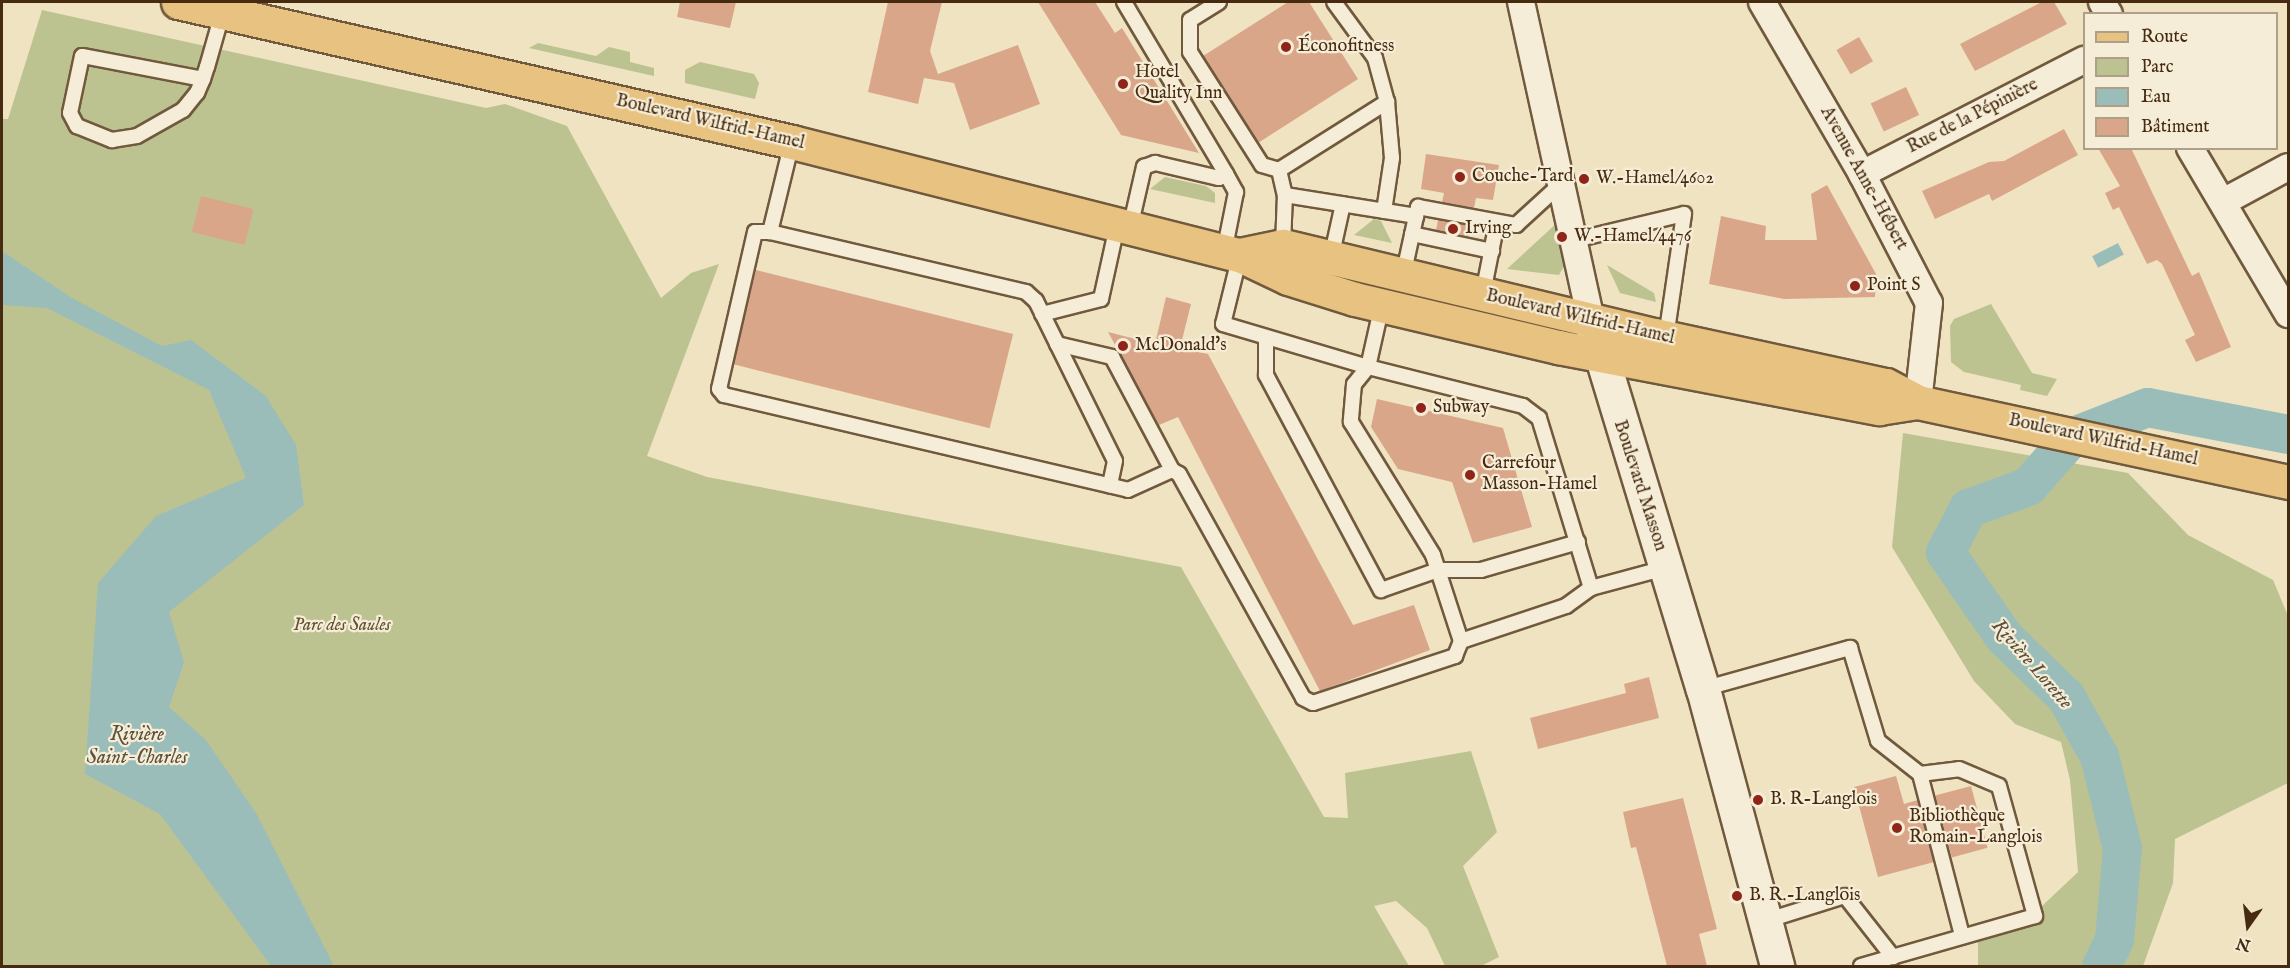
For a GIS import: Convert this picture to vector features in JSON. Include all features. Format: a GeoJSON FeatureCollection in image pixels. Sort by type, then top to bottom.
{"type":"FeatureCollection","features":[{"type":"Feature","properties":{"kind":"main road","name":"Boulevard Wilfrid-Hamel"},"geometry":{"type":"LineString","coordinates":[[178,2],[224,6],[792,141],[1123,228],[1232,254],[1288,278],[1382,305],[1600,356],[1879,408],[1918,402]]}},
{"type":"Feature","properties":{"kind":"main road","name":"Boulevard Wilfrid-Hamel"},"geometry":{"type":"LineString","coordinates":[[1232,254],[1283,246],[1403,277],[1592,321],[1886,385],[1918,402],[2099,439],[2289,482]]}},
{"type":"Feature","properties":{"kind":"main road","name":"Boulevard Masson"},"geometry":{"type":"LineString","coordinates":[[1592,321],[1600,356],[1703,688],[1777,966]]}},
{"type":"Feature","properties":{"kind":"street","name":"Boulevard Masson"},"geometry":{"type":"LineString","coordinates":[[1521,2],[1564,181],[1592,321]]}},
{"type":"Feature","properties":{"kind":"street","name":"Avenue Anne-Hébert"},"geometry":{"type":"LineString","coordinates":[[1762,2],[1862,174],[1929,303],[1918,402]]}},
{"type":"Feature","properties":{"kind":"street","name":"Rue de la Pépinière"},"geometry":{"type":"LineString","coordinates":[[1862,174],[2083,61]]}},
{"type":"Feature","properties":{"kind":"street"},"geometry":{"type":"LineString","coordinates":[[2191,150],[2289,314]]}},
{"type":"Feature","properties":{"kind":"street"},"geometry":{"type":"LineString","coordinates":[[2223,202],[2289,166]]}},
{"type":"Feature","properties":{"kind":"lane"},"geometry":{"type":"LineString","coordinates":[[1124,2],[1236,192],[1232,254],[1223,324],[1266,340],[1532,411],[1544,428],[1591,588]]}},
{"type":"Feature","properties":{"kind":"lane"},"geometry":{"type":"LineString","coordinates":[[1219,2],[1190,20],[1190,52],[1262,165],[1279,170],[1387,102]]}},
{"type":"Feature","properties":{"kind":"lane"},"geometry":{"type":"LineString","coordinates":[[1334,2],[1375,57],[1387,102],[1392,158],[1384,211]]}},
{"type":"Feature","properties":{"kind":"lane"},"geometry":{"type":"LineString","coordinates":[[203,79],[82,56],[70,113],[77,126],[112,140],[137,136],[183,110],[203,79],[224,6]]}},
{"type":"Feature","properties":{"kind":"lane"},"geometry":{"type":"LineString","coordinates":[[770,232],[792,141]]}},
{"type":"Feature","properties":{"kind":"lane"},"geometry":{"type":"LineString","coordinates":[[1042,314],[1101,299],[1144,166],[1155,163],[1219,177],[1226,174]]}},
{"type":"Feature","properties":{"kind":"lane"},"geometry":{"type":"LineString","coordinates":[[1279,170],[1284,195],[1283,246]]}},
{"type":"Feature","properties":{"kind":"lane"},"geometry":{"type":"LineString","coordinates":[[1403,277],[1418,207],[1515,225],[1564,181]]}},
{"type":"Feature","properties":{"kind":"lane"},"geometry":{"type":"LineString","coordinates":[[1284,195],[1416,216]]}},
{"type":"Feature","properties":{"kind":"lane"},"geometry":{"type":"LineString","coordinates":[[1330,258],[1343,204]]}},
{"type":"Feature","properties":{"kind":"lane"},"geometry":{"type":"LineString","coordinates":[[1575,240],[1684,214],[1666,338]]}},
{"type":"Feature","properties":{"kind":"lane"},"geometry":{"type":"LineString","coordinates":[[1482,295],[1497,222]]}},
{"type":"Feature","properties":{"kind":"lane"},"geometry":{"type":"LineString","coordinates":[[1110,485],[1115,461],[1042,314],[1026,292],[770,232],[755,232],[718,388],[724,395],[1110,485],[1128,489],[1172,470]]}},
{"type":"Feature","properties":{"kind":"lane"},"geometry":{"type":"LineString","coordinates":[[1412,234],[1492,251]]}},
{"type":"Feature","properties":{"kind":"lane"},"geometry":{"type":"LineString","coordinates":[[1057,344],[1112,357],[1172,470],[1179,474],[1303,698],[1313,703],[1455,656],[1461,641],[1438,570],[1351,422],[1354,384],[1368,367],[1382,305]]}},
{"type":"Feature","properties":{"kind":"lane"},"geometry":{"type":"LineString","coordinates":[[1266,340],[1266,375],[1381,590],[1438,570],[1481,570],[1578,542]]}},
{"type":"Feature","properties":{"kind":"lane"},"geometry":{"type":"LineString","coordinates":[[1461,641],[1566,606],[1591,588],[1665,568]]}},
{"type":"Feature","properties":{"kind":"lane"},"geometry":{"type":"LineString","coordinates":[[1703,688],[1850,648],[1878,741],[1920,774],[1962,935]]}},
{"type":"Feature","properties":{"kind":"lane"},"geometry":{"type":"LineString","coordinates":[[1861,966],[1962,935],[2035,916],[1999,786],[1959,769],[1920,774]]}},
{"type":"Feature","properties":{"kind":"lane"},"geometry":{"type":"LineString","coordinates":[[1765,921],[1845,896],[1893,957]]}},
{"type":"Feature","properties":{"kind":"green space","name":"Parc des Saules"},"geometry":{"type":"Polygon","coordinates":[[[42,10],[486,108],[505,104],[567,126],[661,298],[691,273],[719,264],[647,456],[707,477],[1181,567],[1324,817],[1348,818],[1345,773],[1471,751],[1497,832],[1463,866],[1499,957],[1481,966],[1445,966],[1427,928],[1396,901],[1374,906],[1409,966],[2,966],[2,119],[8,119],[42,10]]]}},
{"type":"Feature","properties":{"kind":"green space"},"geometry":{"type":"Polygon","coordinates":[[[538,43],[596,56],[609,47],[630,52],[630,62],[654,68],[654,76],[529,48],[538,43]]]}},
{"type":"Feature","properties":{"kind":"green space"},"geometry":{"type":"Polygon","coordinates":[[[700,62],[754,74],[759,83],[755,99],[685,83],[685,70],[700,62]]]}},
{"type":"Feature","properties":{"kind":"green space"},"geometry":{"type":"Polygon","coordinates":[[[1165,177],[1206,186],[1215,193],[1215,203],[1150,189],[1165,177]]]}},
{"type":"Feature","properties":{"kind":"green space"},"geometry":{"type":"Polygon","coordinates":[[[1374,219],[1381,221],[1392,243],[1354,235],[1374,219]]]}},
{"type":"Feature","properties":{"kind":"green space"},"geometry":{"type":"Polygon","coordinates":[[[1559,221],[1567,261],[1559,275],[1507,269],[1559,221]]]}},
{"type":"Feature","properties":{"kind":"green space"},"geometry":{"type":"Polygon","coordinates":[[[1607,265],[1654,293],[1656,302],[1620,293],[1607,265]]]}},
{"type":"Feature","properties":{"kind":"green space"},"geometry":{"type":"Polygon","coordinates":[[[1991,304],[2032,373],[2057,379],[2047,396],[2020,390],[2021,385],[1964,372],[1951,362],[1950,326],[1954,319],[1991,304]]]}},
{"type":"Feature","properties":{"kind":"green space"},"geometry":{"type":"Polygon","coordinates":[[[1903,433],[2128,473],[2188,535],[2273,580],[2288,616],[2288,783],[2175,839],[2173,883],[2143,966],[1978,966],[1978,941],[2022,925],[2078,872],[2070,780],[2061,742],[2015,724],[1974,681],[1892,547],[1903,433]]]}},
{"type":"Feature","properties":{"kind":"water"},"geometry":{"type":"Polygon","coordinates":[[[2118,243],[2124,255],[2098,268],[2092,256],[2118,243]]]}},
{"type":"Feature","properties":{"kind":"water","name":"Rivière Saint-Charles"},"geometry":{"type":"Polygon","coordinates":[[[2,251],[72,298],[162,346],[191,340],[266,396],[296,445],[304,505],[169,612],[184,662],[169,707],[206,740],[256,813],[334,966],[271,966],[160,814],[85,774],[98,583],[156,516],[246,478],[209,390],[47,308],[2,305],[2,251]]]}},
{"type":"Feature","properties":{"kind":"building"},"geometry":{"type":"Polygon","coordinates":[[[680,2],[736,2],[730,28],[677,17],[680,2]]]}},
{"type":"Feature","properties":{"kind":"building"},"geometry":{"type":"Polygon","coordinates":[[[888,2],[942,2],[930,51],[938,74],[1018,45],[1040,104],[970,130],[954,83],[924,78],[918,104],[868,92],[888,2]]]}},
{"type":"Feature","properties":{"kind":"building","name":"Hotel Quality Inn"},"geometry":{"type":"Polygon","coordinates":[[[1038,2],[1095,2],[1115,33],[1122,28],[1199,153],[1121,135],[1038,2]]]}},
{"type":"Feature","properties":{"kind":"building"},"geometry":{"type":"Polygon","coordinates":[[[1288,2],[1309,2],[1358,79],[1258,143],[1203,56],[1288,2]]]}},
{"type":"Feature","properties":{"kind":"building"},"geometry":{"type":"Polygon","coordinates":[[[2042,2],[2054,2],[2067,24],[1975,71],[1960,44],[2042,2]]]}},
{"type":"Feature","properties":{"kind":"building"},"geometry":{"type":"Polygon","coordinates":[[[1859,37],[1873,61],[1850,74],[1836,50],[1859,37]]]}},
{"type":"Feature","properties":{"kind":"building"},"geometry":{"type":"Polygon","coordinates":[[[1906,87],[1919,115],[1884,132],[1871,103],[1906,87]]]}},
{"type":"Feature","properties":{"kind":"building"},"geometry":{"type":"Polygon","coordinates":[[[2064,129],[2078,155],[1992,201],[1989,194],[1935,219],[1922,191],[1989,162],[2004,161],[2064,129]]]}},
{"type":"Feature","properties":{"kind":"building"},"geometry":{"type":"Polygon","coordinates":[[[2099,150],[2132,150],[2192,276],[2199,272],[2231,347],[2196,362],[2185,340],[2195,335],[2162,264],[2157,260],[2147,264],[2119,207],[2113,210],[2105,193],[2120,186],[2099,150]]]}},
{"type":"Feature","properties":{"kind":"building","name":"Couche-Tard"},"geometry":{"type":"Polygon","coordinates":[[[1426,154],[1499,165],[1493,200],[1476,198],[1474,208],[1442,202],[1444,193],[1421,189],[1426,154]]]}},
{"type":"Feature","properties":{"kind":"building"},"geometry":{"type":"Polygon","coordinates":[[[1827,185],[1876,274],[1875,297],[1784,299],[1709,284],[1721,216],[1766,226],[1765,240],[1817,240],[1811,194],[1827,185]]]}},
{"type":"Feature","properties":{"kind":"building"},"geometry":{"type":"Polygon","coordinates":[[[201,196],[253,209],[244,245],[192,232],[201,196]]]}},
{"type":"Feature","properties":{"kind":"building"},"geometry":{"type":"Polygon","coordinates":[[[1438,220],[1470,226],[1468,236],[1436,230],[1438,220]]]}},
{"type":"Feature","properties":{"kind":"building"},"geometry":{"type":"Polygon","coordinates":[[[756,270],[1013,334],[990,428],[733,364],[756,270]]]}},
{"type":"Feature","properties":{"kind":"building"},"geometry":{"type":"Polygon","coordinates":[[[1166,297],[1191,304],[1180,348],[1208,354],[1353,625],[1414,605],[1430,650],[1320,691],[1178,417],[1159,425],[1108,332],[1155,344],[1166,297]]]}},
{"type":"Feature","properties":{"kind":"building","name":"Carrefour Masson-Hamel"},"geometry":{"type":"Polygon","coordinates":[[[1377,399],[1503,428],[1532,527],[1473,543],[1452,482],[1398,469],[1371,427],[1377,399]]]}},
{"type":"Feature","properties":{"kind":"building"},"geometry":{"type":"Polygon","coordinates":[[[1649,677],[1659,718],[1538,749],[1530,718],[1626,693],[1624,684],[1649,677]]]}},
{"type":"Feature","properties":{"kind":"building","name":"Bibliothèque Romain-Langlois"},"geometry":{"type":"Polygon","coordinates":[[[1896,776],[1904,804],[1918,800],[1934,862],[1878,877],[1854,787],[1896,776]]]}},
{"type":"Feature","properties":{"kind":"building"},"geometry":{"type":"Polygon","coordinates":[[[1971,786],[1988,848],[1952,857],[1935,796],[1971,786]]]}},
{"type":"Feature","properties":{"kind":"building"},"geometry":{"type":"Polygon","coordinates":[[[1683,798],[1717,929],[1699,934],[1707,966],[1667,966],[1636,847],[1631,848],[1623,812],[1683,798]]]}},
{"type":"Feature","properties":{"kind":"waterway","name":"Rivière Lorette"},"geometry":{"type":"LineString","coordinates":[[2101,966],[2114,939],[2122,848],[2099,756],[2066,697],[2004,637],[1945,552],[1968,508],[2028,486],[2071,437],[2147,407],[2288,434]]}},
{"type":"Feature","properties":{"kind":"place","name":"Éconofitness"},"geometry":{"type":"Point","coordinates":[1286,47]}},
{"type":"Feature","properties":{"kind":"place","name":"Hotel Quality Inn"},"geometry":{"type":"Point","coordinates":[1123,84]}},
{"type":"Feature","properties":{"kind":"place","name":"Couche-Tard"},"geometry":{"type":"Point","coordinates":[1460,177]}},
{"type":"Feature","properties":{"kind":"place","name":"W.-Hamel/4602"},"geometry":{"type":"Point","coordinates":[1584,179]}},
{"type":"Feature","properties":{"kind":"place","name":"Irving"},"geometry":{"type":"Point","coordinates":[1453,229]}},
{"type":"Feature","properties":{"kind":"place","name":"W.-Hamel/4476"},"geometry":{"type":"Point","coordinates":[1562,237]}},
{"type":"Feature","properties":{"kind":"place","name":"Point S"},"geometry":{"type":"Point","coordinates":[1855,286]}},
{"type":"Feature","properties":{"kind":"place","name":"McDonald's"},"geometry":{"type":"Point","coordinates":[1123,346]}},
{"type":"Feature","properties":{"kind":"place","name":"Subway"},"geometry":{"type":"Point","coordinates":[1421,408]}},
{"type":"Feature","properties":{"kind":"place","name":"Carrefour Masson-Hamel"},"geometry":{"type":"Point","coordinates":[1470,475]}},
{"type":"Feature","properties":{"kind":"place","name":"B. R-Langlois"},"geometry":{"type":"Point","coordinates":[1758,800]}},
{"type":"Feature","properties":{"kind":"place","name":"Bibliothèque Romain-Langlois"},"geometry":{"type":"Point","coordinates":[1897,828]}},
{"type":"Feature","properties":{"kind":"place","name":"B. R.-Langlois"},"geometry":{"type":"Point","coordinates":[1737,896]}}]}
